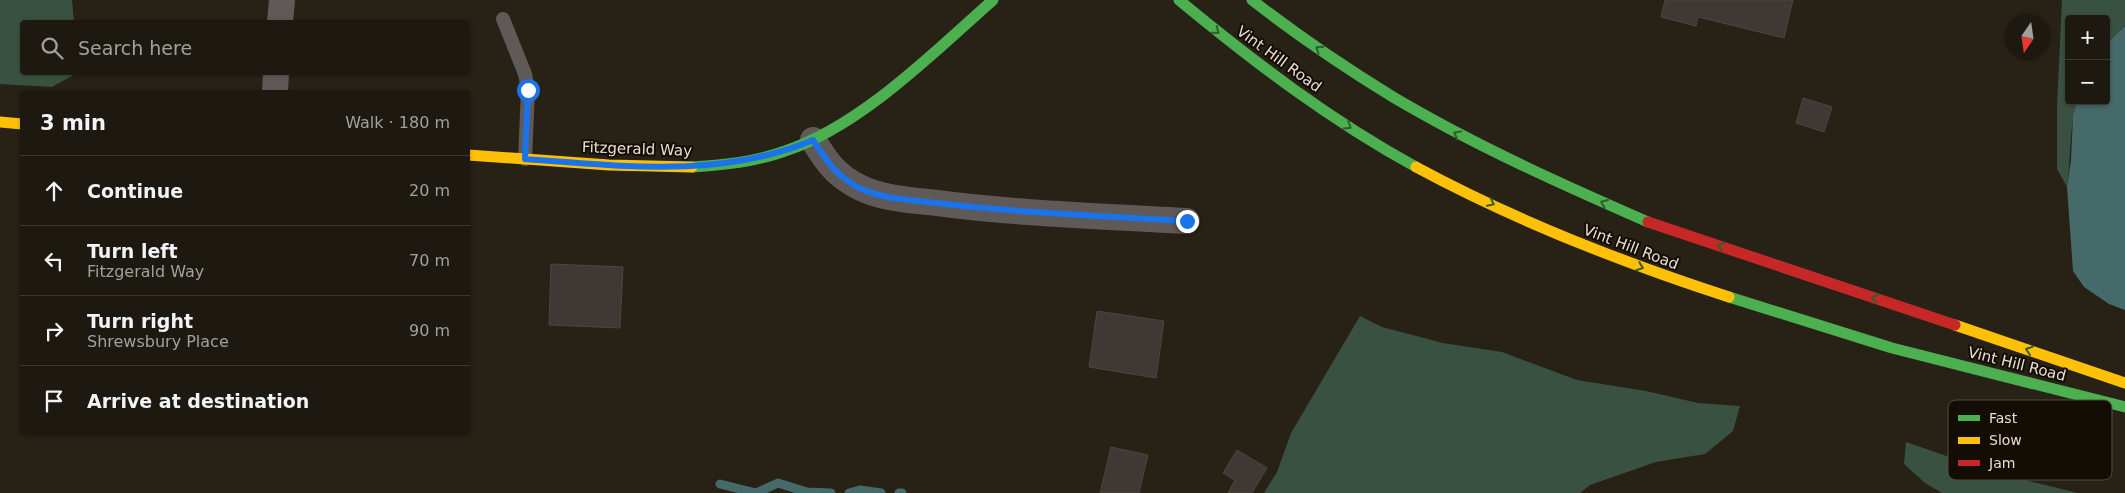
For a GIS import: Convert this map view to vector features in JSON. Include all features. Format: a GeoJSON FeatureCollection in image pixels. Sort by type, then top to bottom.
{"type":"FeatureCollection","features":[{"type":"Feature","properties":{"kind":"main road","name":"Fitzgerald Way"},"geometry":{"type":"LineString","coordinates":[[470,155],[648,168],[709,166],[756,159],[786,151],[813,140],[844,122],[892,86],[993,0]]}},
{"type":"Feature","properties":{"kind":"main road","name":"Vint Hill Road"},"geometry":{"type":"LineString","coordinates":[[1179,0],[1274,76],[1342,123],[1391,153],[1440,179],[1537,225],[1667,278],[1780,314],[1889,347],[2097,400]]}},
{"type":"Feature","properties":{"kind":"main road","name":"Vint Hill Road"},"geometry":{"type":"LineString","coordinates":[[1252,0],[1304,39],[1389,96],[1482,147],[1575,191],[1649,222],[2125,383]]}},
{"type":"Feature","properties":{"kind":"main road"},"geometry":{"type":"LineString","coordinates":[[0,122],[20,124]]}},
{"type":"Feature","properties":{"kind":"main road","name":"Vint Hill Road"},"geometry":{"type":"LineString","coordinates":[[2112,404],[2125,407]]}},
{"type":"Feature","properties":{"kind":"street"},"geometry":{"type":"LineString","coordinates":[[280,20],[282,0]]}},
{"type":"Feature","properties":{"kind":"street"},"geometry":{"type":"LineString","coordinates":[[275,90],[276,75]]}},
{"type":"Feature","properties":{"kind":"street"},"geometry":{"type":"LineString","coordinates":[[813,140],[829,166],[840,177],[863,189],[889,196],[991,209],[1187,221]]}},
{"type":"Feature","properties":{"kind":"lane"},"geometry":{"type":"LineString","coordinates":[[503,19],[525,74],[525,159]]}},
{"type":"Feature","properties":{"kind":"green space"},"geometry":{"type":"Polygon","coordinates":[[[0,0],[72,0],[74,20],[20,20],[20,75],[73,75],[52,87],[0,84],[0,0]]]}},
{"type":"Feature","properties":{"kind":"green space"},"geometry":{"type":"Polygon","coordinates":[[[2062,0],[2125,0],[2125,26],[2110,40],[2110,15],[2065,15],[2065,105],[2076,105],[2067,187],[2057,169],[2057,106],[2062,0]]]}},
{"type":"Feature","properties":{"kind":"green space"},"geometry":{"type":"Polygon","coordinates":[[[1360,316],[1382,327],[1443,343],[1502,352],[1577,380],[1646,391],[1698,403],[1740,406],[1733,431],[1705,454],[1656,462],[1590,485],[1580,493],[1264,493],[1277,472],[1291,433],[1360,316]]]}},
{"type":"Feature","properties":{"kind":"green space"},"geometry":{"type":"Polygon","coordinates":[[[1906,442],[1948,456],[1948,480],[2025,480],[2078,493],[1942,493],[1925,483],[1904,464],[1906,442]]]}},
{"type":"Feature","properties":{"kind":"water"},"geometry":{"type":"Polygon","coordinates":[[[2125,26],[2125,310],[2109,304],[2084,287],[2073,271],[2067,187],[2071,160],[2073,116],[2076,105],[2110,105],[2110,40],[2125,26]]]}},
{"type":"Feature","properties":{"kind":"building"},"geometry":{"type":"Polygon","coordinates":[[[1665,0],[1793,0],[1784,38],[1698,17],[1696,26],[1661,17],[1665,0]]]}},
{"type":"Feature","properties":{"kind":"building"},"geometry":{"type":"Polygon","coordinates":[[[1803,98],[1832,107],[1824,132],[1796,123],[1803,98]]]}},
{"type":"Feature","properties":{"kind":"building"},"geometry":{"type":"Polygon","coordinates":[[[551,264],[623,267],[620,328],[549,325],[551,264]]]}},
{"type":"Feature","properties":{"kind":"building"},"geometry":{"type":"Polygon","coordinates":[[[1097,311],[1164,321],[1156,378],[1089,367],[1097,311]]]}},
{"type":"Feature","properties":{"kind":"building"},"geometry":{"type":"Polygon","coordinates":[[[1111,447],[1148,455],[1139,493],[1100,493],[1111,447]]]}},
{"type":"Feature","properties":{"kind":"building"},"geometry":{"type":"Polygon","coordinates":[[[1237,450],[1267,468],[1252,493],[1228,493],[1235,480],[1223,473],[1237,450]]]}},
{"type":"Feature","properties":{"kind":"waterway"},"geometry":{"type":"LineString","coordinates":[[720,484],[756,493],[778,483],[807,492],[831,493]]}},
{"type":"Feature","properties":{"kind":"waterway"},"geometry":{"type":"LineString","coordinates":[[849,493],[860,490],[881,493]]}},
{"type":"Feature","properties":{"kind":"traffic: fast"},"geometry":{"type":"LineString","coordinates":[[692,167],[739,162],[774,155],[813,139],[841,124],[895,86],[993,0]]}},
{"type":"Feature","properties":{"kind":"traffic: fast"},"geometry":{"type":"LineString","coordinates":[[1179,0],[1293,89],[1353,130],[1416,167]]}},
{"type":"Feature","properties":{"kind":"traffic: fast"},"geometry":{"type":"LineString","coordinates":[[1252,0],[1339,62],[1424,115],[1518,163],[1648,222]]}},
{"type":"Feature","properties":{"kind":"traffic: fast"},"geometry":{"type":"LineString","coordinates":[[1729,297],[1892,348],[2097,400]]}},
{"type":"Feature","properties":{"kind":"traffic: fast"},"geometry":{"type":"LineString","coordinates":[[2112,404],[2125,407]]}},
{"type":"Feature","properties":{"kind":"traffic: slow"},"geometry":{"type":"LineString","coordinates":[[0,122],[20,124]]}},
{"type":"Feature","properties":{"kind":"traffic: slow"},"geometry":{"type":"LineString","coordinates":[[470,155],[609,165],[692,167]]}},
{"type":"Feature","properties":{"kind":"traffic: slow"},"geometry":{"type":"LineString","coordinates":[[1416,167],[1531,223],[1649,270],[1729,297]]}},
{"type":"Feature","properties":{"kind":"traffic: slow"},"geometry":{"type":"LineString","coordinates":[[1955,325],[2125,383]]}},
{"type":"Feature","properties":{"kind":"traffic: jam"},"geometry":{"type":"LineString","coordinates":[[1648,222],[1955,325]]}},
{"type":"Feature","properties":{"kind":"route"},"geometry":{"type":"LineString","coordinates":[[528,90],[525,159],[648,168],[709,166],[756,159],[786,151],[813,140],[829,166],[840,177],[863,189],[889,196],[991,209],[1187,221]]}}]}
